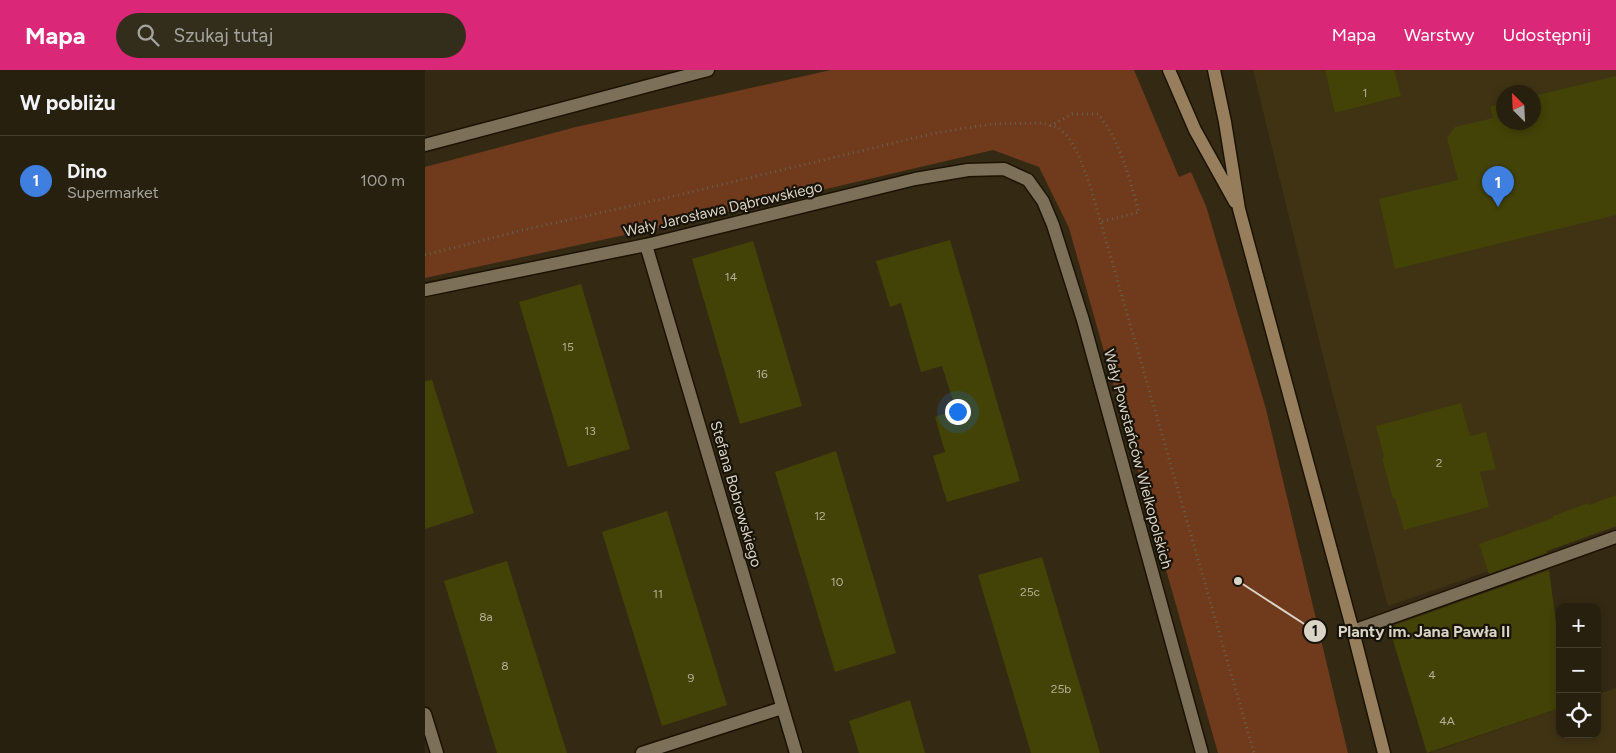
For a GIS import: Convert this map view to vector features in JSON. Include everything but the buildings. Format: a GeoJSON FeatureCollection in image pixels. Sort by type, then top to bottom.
{"type":"FeatureCollection","features":[{"type":"Feature","properties":{"kind":"main road"},"geometry":{"type":"LineString","coordinates":[[1169,70],[1195,130],[1239,209]]}},
{"type":"Feature","properties":{"kind":"main road"},"geometry":{"type":"LineString","coordinates":[[1215,70],[1239,209],[1384,753]]}},
{"type":"Feature","properties":{"kind":"street"},"geometry":{"type":"LineString","coordinates":[[425,146],[708,70]]}},
{"type":"Feature","properties":{"kind":"street","name":"Wały Jarosława Dąbrowskiego"},"geometry":{"type":"LineString","coordinates":[[425,290],[646,245],[915,179],[968,170],[1004,168],[1028,180]]}},
{"type":"Feature","properties":{"kind":"street","name":"Wały Powstańców Wielkopolskich"},"geometry":{"type":"LineString","coordinates":[[1028,180],[1043,201],[1077,301],[1202,753]]}},
{"type":"Feature","properties":{"kind":"street","name":"Stefana Bobrowskiego"},"geometry":{"type":"LineString","coordinates":[[646,245],[795,753]]}},
{"type":"Feature","properties":{"kind":"street"},"geometry":{"type":"LineString","coordinates":[[1353,631],[1616,537]]}},
{"type":"Feature","properties":{"kind":"street"},"geometry":{"type":"LineString","coordinates":[[642,753],[782,708]]}},
{"type":"Feature","properties":{"kind":"street"},"geometry":{"type":"LineString","coordinates":[[425,714],[437,753]]}},
{"type":"Feature","properties":{"kind":"path"},"geometry":{"type":"LineString","coordinates":[[1050,126],[1071,114],[1087,113],[1098,114],[1106,124],[1123,158],[1139,212],[1100,222]]}},
{"type":"Feature","properties":{"kind":"path"},"geometry":{"type":"LineString","coordinates":[[425,255],[523,230],[935,133],[992,124],[1042,123],[1059,128],[1069,138],[1078,154],[1089,182],[1253,753]]}},
{"type":"Feature","properties":{"kind":"shaded area"},"geometry":{"type":"Polygon","coordinates":[[[831,70],[1134,70],[1179,177],[1191,172],[1206,206],[1266,409],[1348,753],[1218,753],[1069,228],[1039,167],[993,150],[676,224],[425,278],[425,167],[576,127],[831,70]]]}},
{"type":"Feature","properties":{"kind":"shaded area"},"geometry":{"type":"Polygon","coordinates":[[[1253,70],[1616,70],[1616,527],[1388,606],[1326,368],[1253,70]]]}},
{"type":"Feature","properties":{"kind":"shaded area"},"geometry":{"type":"Polygon","coordinates":[[[1616,688],[1616,753],[1430,753],[1556,709],[1556,738],[1601,738],[1601,694],[1616,688]]]}},
{"type":"Feature","properties":{"kind":"place","name":"Dino"},"geometry":{"type":"Point","coordinates":[1498,207]}},
{"type":"Feature","properties":{"kind":"place","name":"Planty im. Jana Pawła II"},"geometry":{"type":"Point","coordinates":[1238,581]}}]}
